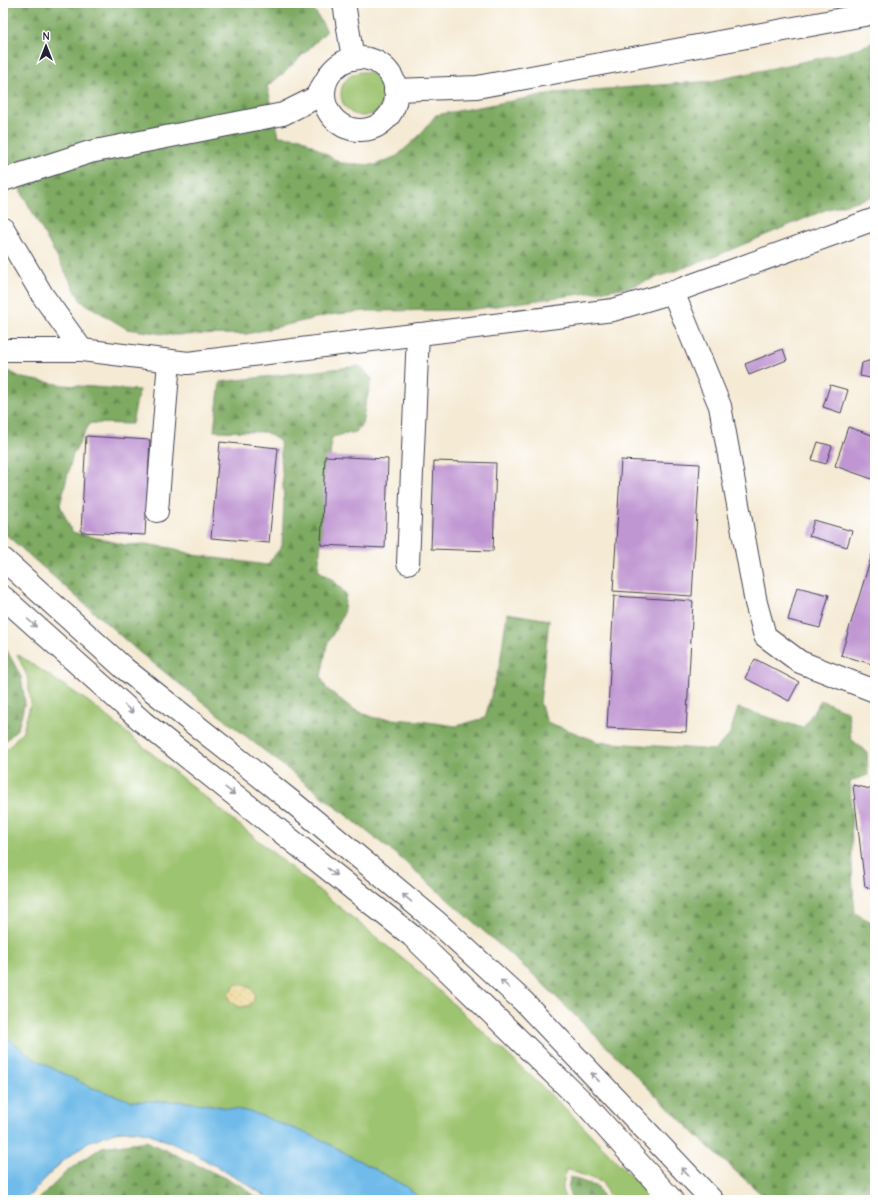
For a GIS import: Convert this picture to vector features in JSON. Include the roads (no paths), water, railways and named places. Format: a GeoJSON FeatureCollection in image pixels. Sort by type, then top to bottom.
{"type":"FeatureCollection","features":[{"type":"Feature","properties":{"kind":"lane"},"geometry":{"type":"LineString","coordinates":[[344,3],[353,59]]}},
{"type":"Feature","properties":{"kind":"lane"},"geometry":{"type":"LineString","coordinates":[[395,90],[477,87],[875,13]]}},
{"type":"Feature","properties":{"kind":"lane"},"geometry":{"type":"LineString","coordinates":[[3,180],[90,152],[283,114],[315,98],[330,74],[340,64],[353,59],[362,59],[382,66],[390,76],[395,90],[394,105],[388,116],[374,127],[363,130],[350,129],[334,120],[283,114]]}},
{"type":"Feature","properties":{"kind":"lane"},"geometry":{"type":"LineString","coordinates":[[330,74],[324,88],[324,98],[328,111],[334,120]]}},
{"type":"Feature","properties":{"kind":"lane"},"geometry":{"type":"LineString","coordinates":[[3,350],[82,350],[188,362],[613,310],[673,292],[872,222]]}},
{"type":"Feature","properties":{"kind":"lane"},"geometry":{"type":"LineString","coordinates":[[3,228],[43,296],[82,350]]}},
{"type":"Feature","properties":{"kind":"lane"},"geometry":{"type":"LineString","coordinates":[[673,292],[720,406],[756,603],[765,636],[800,662],[875,690]]}},
{"type":"Feature","properties":{"kind":"lane"},"geometry":{"type":"LineString","coordinates":[[408,563],[418,334]]}},
{"type":"Feature","properties":{"kind":"lane"},"geometry":{"type":"LineString","coordinates":[[157,511],[169,361]]}},
{"type":"Feature","properties":{"kind":"lane"},"geometry":{"type":"LineString","coordinates":[[3,559],[125,669],[296,805],[438,923],[524,1002],[712,1200]]}},
{"type":"Feature","properties":{"kind":"lane"},"geometry":{"type":"LineString","coordinates":[[3,597],[143,722],[412,936],[587,1106],[672,1200]]}},
{"type":"Feature","properties":{"kind":"water"},"geometry":{"type":"Polygon","coordinates":[[[3,1038],[9,1039],[34,1059],[90,1087],[132,1101],[177,1101],[252,1112],[318,1138],[405,1186],[422,1200],[271,1200],[247,1184],[186,1149],[148,1133],[131,1130],[117,1131],[88,1142],[58,1165],[25,1200],[3,1200],[3,1038]]]}}]}
